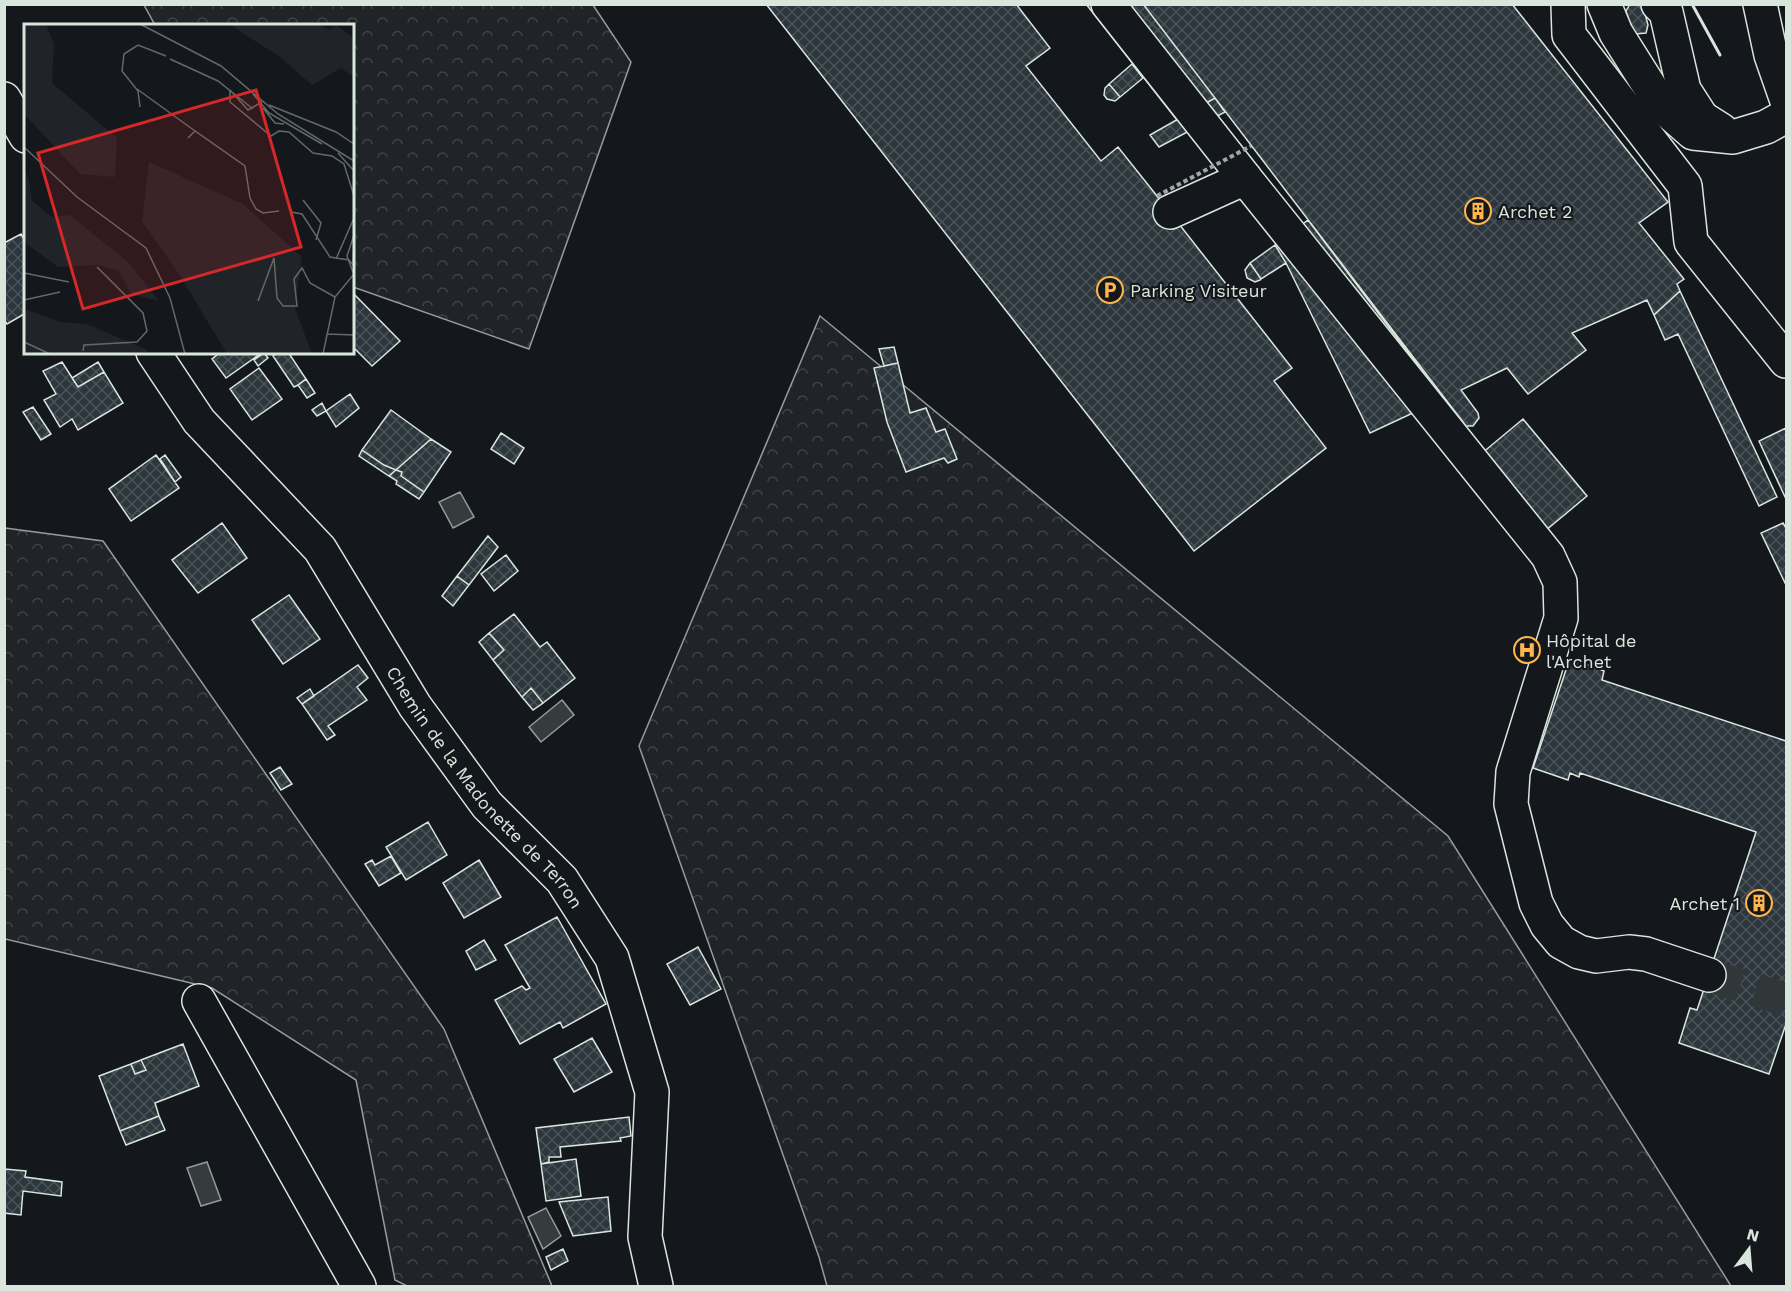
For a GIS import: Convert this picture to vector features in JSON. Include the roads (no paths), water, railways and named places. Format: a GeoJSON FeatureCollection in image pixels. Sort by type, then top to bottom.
{"type":"FeatureCollection","features":[{"type":"Feature","properties":{"kind":"street"},"geometry":{"type":"LineString","coordinates":[[1108,4],[1548,556],[1560,582],[1560,618],[1513,772],[1511,804],[1536,903],[1547,925],[1561,942],[1579,952],[1596,956],[1629,952],[1646,954],[1709,975]]}},
{"type":"Feature","properties":{"kind":"street"},"geometry":{"type":"LineString","coordinates":[[1568,4],[1569,35],[1685,186],[1691,242],[1786,361]]}},
{"type":"Feature","properties":{"kind":"street"},"geometry":{"type":"LineString","coordinates":[[1604,4],[1616,33],[1662,106],[1694,133],[1733,137],[1766,127],[1786,116]]}},
{"type":"Feature","properties":{"kind":"street"},"geometry":{"type":"LineString","coordinates":[[1658,4],[1666,12],[1684,90],[1702,118],[1733,137]]}},
{"type":"Feature","properties":{"kind":"street"},"geometry":{"type":"LineString","coordinates":[[1760,4],[1786,33]]}},
{"type":"Feature","properties":{"kind":"street"},"geometry":{"type":"LineString","coordinates":[[1760,4],[1771,55],[1786,98]]}},
{"type":"Feature","properties":{"kind":"street"},"geometry":{"type":"LineString","coordinates":[[4,99],[24,133]]}},
{"type":"Feature","properties":{"kind":"street"},"geometry":{"type":"LineString","coordinates":[[1163,204],[1245,178]]}},
{"type":"Feature","properties":{"kind":"street","name":"Chemin de la Madonette de Terron"},"geometry":{"type":"LineString","coordinates":[[154,354],[199,421],[320,549],[415,706],[487,805],[562,880],[612,958],[652,1092],[645,1237],[656,1287]]}},
{"type":"Feature","properties":{"kind":"street"},"geometry":{"type":"LineString","coordinates":[[199,1002],[359,1287]]}},
{"type":"Feature","properties":{"kind":"tunnel"},"geometry":{"type":"LineString","coordinates":[[1709,975],[1786,1000]]}},
{"type":"Feature","properties":{"kind":"place","name":"Archet 2"},"geometry":{"type":"Point","coordinates":[1478,211]}},
{"type":"Feature","properties":{"kind":"place","name":"Parking Visiteur"},"geometry":{"type":"Point","coordinates":[1110,290]}},
{"type":"Feature","properties":{"kind":"place","name":"Hôpital de l'Archet"},"geometry":{"type":"Point","coordinates":[1527,650]}},
{"type":"Feature","properties":{"kind":"place","name":"Archet 1"},"geometry":{"type":"Point","coordinates":[1759,903]}}]}
